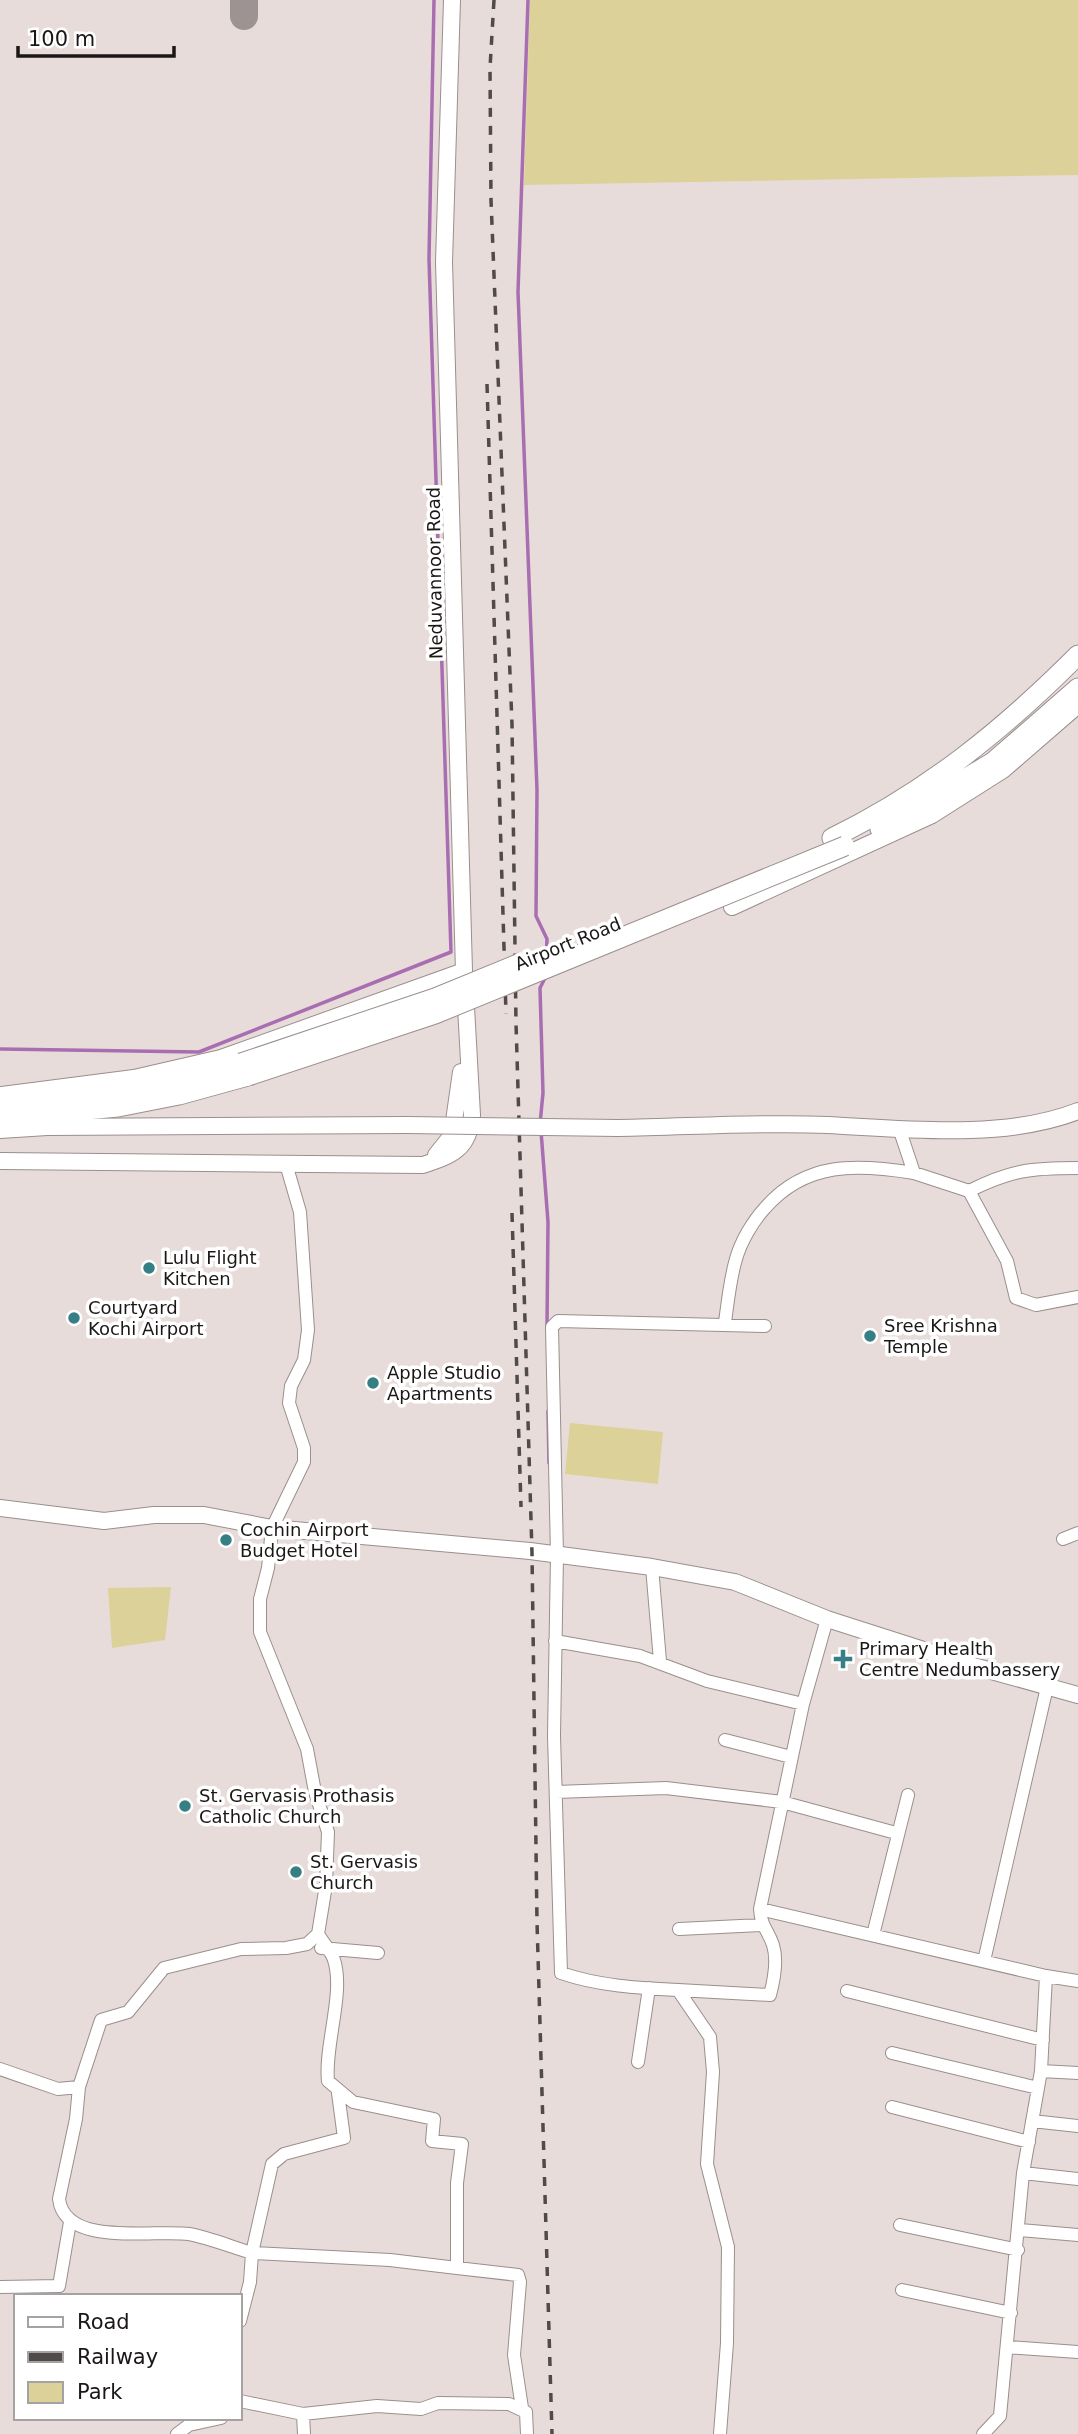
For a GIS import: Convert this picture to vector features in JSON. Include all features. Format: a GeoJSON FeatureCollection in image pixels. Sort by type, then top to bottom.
{"type":"FeatureCollection","features":[{"type":"Feature","properties":{"kind":"main road","name":"Airport Road"},"geometry":{"type":"LineString","coordinates":[[0,1118],[118,1107],[179,1095],[248,1076],[435,1014],[839,842],[974,752],[1078,655]]}},
{"type":"Feature","properties":{"kind":"main road","name":"Airport Road"},"geometry":{"type":"LineString","coordinates":[[0,1104],[109,1094],[175,1082],[241,1063],[435,998],[894,822],[993,762],[1078,688]]}},
{"type":"Feature","properties":{"kind":"street","name":"Neduvannoor Road"},"geometry":{"type":"LineString","coordinates":[[423,1165],[443,1158],[466,1143],[472,1115],[465,1082],[444,262],[452,0]]}},
{"type":"Feature","properties":{"kind":"street"},"geometry":{"type":"LineString","coordinates":[[732,907],[932,815],[1003,770],[1078,705]]}},
{"type":"Feature","properties":{"kind":"street"},"geometry":{"type":"LineString","coordinates":[[0,1095],[134,1079],[221,1058],[464,971]]}},
{"type":"Feature","properties":{"kind":"street"},"geometry":{"type":"LineString","coordinates":[[0,1161],[423,1165],[448,1143],[465,1082],[460,1028],[448,978]]}},
{"type":"Feature","properties":{"kind":"street"},"geometry":{"type":"LineString","coordinates":[[0,1130],[47,1127],[407,1125],[618,1128],[827,1125],[900,1131],[1016,1125],[1062,1118],[1078,1111]]}},
{"type":"Feature","properties":{"kind":"street"},"geometry":{"type":"LineString","coordinates":[[900,1131],[914,1172]]}},
{"type":"Feature","properties":{"kind":"street"},"geometry":{"type":"LineString","coordinates":[[286,1164],[300,1212],[307,1316],[304,1360],[288,1396],[304,1448],[304,1462],[272,1528],[268,1568],[260,1598],[260,1632],[307,1749],[315,1792],[328,1832],[326,1885],[318,1934],[307,1944]]}},
{"type":"Feature","properties":{"kind":"street"},"geometry":{"type":"LineString","coordinates":[[725,1322],[736,1256],[755,1219],[779,1192],[809,1173],[841,1168],[884,1168],[914,1172],[969,1191],[1007,1261],[1016,1298],[1036,1305],[1078,1297]]}},
{"type":"Feature","properties":{"kind":"street"},"geometry":{"type":"LineString","coordinates":[[969,1191],[1005,1174],[1030,1168],[1078,1168]]}},
{"type":"Feature","properties":{"kind":"street"},"geometry":{"type":"LineString","coordinates":[[765,1326],[725,1322],[555,1323],[556,1792],[561,1973],[585,1981],[649,1988],[770,1995],[775,1974],[774,1946],[761,1925],[760,1909],[803,1704],[827,1619]]}},
{"type":"Feature","properties":{"kind":"street"},"geometry":{"type":"LineString","coordinates":[[0,1508],[104,1521],[154,1515],[204,1515],[272,1528],[652,1566],[735,1582],[827,1619],[1078,1695]]}},
{"type":"Feature","properties":{"kind":"street"},"geometry":{"type":"LineString","coordinates":[[1063,1539],[1078,1533]]}},
{"type":"Feature","properties":{"kind":"street"},"geometry":{"type":"LineString","coordinates":[[652,1566],[660,1661]]}},
{"type":"Feature","properties":{"kind":"street"},"geometry":{"type":"LineString","coordinates":[[555,1641],[606,1648],[660,1661],[707,1681],[803,1704]]}},
{"type":"Feature","properties":{"kind":"street"},"geometry":{"type":"LineString","coordinates":[[984,1961],[1046,1687]]}},
{"type":"Feature","properties":{"kind":"street"},"geometry":{"type":"LineString","coordinates":[[724,1740],[791,1758]]}},
{"type":"Feature","properties":{"kind":"street"},"geometry":{"type":"LineString","coordinates":[[556,1792],[666,1788],[782,1802],[896,1833]]}},
{"type":"Feature","properties":{"kind":"street"},"geometry":{"type":"LineString","coordinates":[[873,1935],[896,1833],[908,1795]]}},
{"type":"Feature","properties":{"kind":"street"},"geometry":{"type":"LineString","coordinates":[[760,1909],[1046,1976],[1078,1981]]}},
{"type":"Feature","properties":{"kind":"street"},"geometry":{"type":"LineString","coordinates":[[679,1929],[761,1925]]}},
{"type":"Feature","properties":{"kind":"street"},"geometry":{"type":"LineString","coordinates":[[318,1934],[333,1958],[336,1995],[325,2061],[328,2081],[338,2093],[353,2102],[434,2119],[432,2141],[462,2144],[457,2183],[457,2268]]}},
{"type":"Feature","properties":{"kind":"street"},"geometry":{"type":"LineString","coordinates":[[378,1953],[327,1949],[307,1944],[286,1948],[241,1949],[164,1968],[128,2012],[100,2020],[79,2087],[76,2119],[59,2199],[60,2210],[70,2222],[133,2236],[172,2232],[192,2235],[252,2253],[390,2260],[518,2275],[520,2282],[514,2355],[522,2408],[528,2418],[527,2434]]}},
{"type":"Feature","properties":{"kind":"street"},"geometry":{"type":"LineString","coordinates":[[984,2434],[1000,2416],[1020,2230],[1023,2173],[1041,2071],[1046,1976]]}},
{"type":"Feature","properties":{"kind":"street"},"geometry":{"type":"LineString","coordinates":[[638,2062],[649,1988]]}},
{"type":"Feature","properties":{"kind":"street"},"geometry":{"type":"LineString","coordinates":[[678,1990],[710,2037],[713,2072],[707,2164],[727,2247],[727,2343],[720,2434]]}},
{"type":"Feature","properties":{"kind":"street"},"geometry":{"type":"LineString","coordinates":[[847,1992],[1043,2040]]}},
{"type":"Feature","properties":{"kind":"street"},"geometry":{"type":"LineString","coordinates":[[892,2053],[1038,2088]]}},
{"type":"Feature","properties":{"kind":"street"},"geometry":{"type":"LineString","coordinates":[[0,2069],[58,2089],[79,2087]]}},
{"type":"Feature","properties":{"kind":"street"},"geometry":{"type":"LineString","coordinates":[[1041,2071],[1078,2073]]}},
{"type":"Feature","properties":{"kind":"street"},"geometry":{"type":"LineString","coordinates":[[242,2313],[272,2164],[284,2154],[344,2138],[338,2093]]}},
{"type":"Feature","properties":{"kind":"street"},"geometry":{"type":"LineString","coordinates":[[892,2107],[1029,2142]]}},
{"type":"Feature","properties":{"kind":"street"},"geometry":{"type":"LineString","coordinates":[[1032,2121],[1078,2126]]}},
{"type":"Feature","properties":{"kind":"street"},"geometry":{"type":"LineString","coordinates":[[1023,2173],[1078,2179]]}},
{"type":"Feature","properties":{"kind":"street"},"geometry":{"type":"LineString","coordinates":[[0,2287],[59,2286],[70,2222]]}},
{"type":"Feature","properties":{"kind":"street"},"geometry":{"type":"LineString","coordinates":[[900,2225],[1018,2250]]}},
{"type":"Feature","properties":{"kind":"street"},"geometry":{"type":"LineString","coordinates":[[1020,2230],[1078,2235]]}},
{"type":"Feature","properties":{"kind":"street"},"geometry":{"type":"LineString","coordinates":[[902,2290],[1011,2313]]}},
{"type":"Feature","properties":{"kind":"street"},"geometry":{"type":"LineString","coordinates":[[1007,2347],[1078,2352]]}},
{"type":"Feature","properties":{"kind":"street"},"geometry":{"type":"LineString","coordinates":[[242,2401],[303,2414],[377,2406],[421,2409],[438,2403],[509,2404],[522,2408]]}},
{"type":"Feature","properties":{"kind":"street"},"geometry":{"type":"LineString","coordinates":[[303,2414],[304,2434]]}},
{"type":"Feature","properties":{"kind":"street"},"geometry":{"type":"LineString","coordinates":[[177,2434],[189,2425],[212,2420]]}},
{"type":"Feature","properties":{"kind":"green space"},"geometry":{"type":"Polygon","coordinates":[[[530,0],[1078,0],[1078,175],[524,185],[530,0]]]}},
{"type":"Feature","properties":{"kind":"green space"},"geometry":{"type":"Polygon","coordinates":[[[570,1423],[663,1432],[658,1484],[565,1474],[570,1423]]]}},
{"type":"Feature","properties":{"kind":"green space"},"geometry":{"type":"Polygon","coordinates":[[[171,1587],[165,1640],[112,1648],[108,1588],[171,1587]]]}},
{"type":"Feature","properties":{"kind":"waterway"},"geometry":{"type":"LineString","coordinates":[[0,1049],[199,1052],[451,952],[429,259],[434,0]]}},
{"type":"Feature","properties":{"kind":"waterway"},"geometry":{"type":"LineString","coordinates":[[528,0],[518,292],[537,790],[536,916],[547,939],[546,961]]}},
{"type":"Feature","properties":{"kind":"waterway"},"geometry":{"type":"LineString","coordinates":[[540,1124],[543,1093],[540,988],[546,976]]}},
{"type":"Feature","properties":{"kind":"waterway"},"geometry":{"type":"LineString","coordinates":[[541,1131],[548,1222],[547,1326]]}},
{"type":"Feature","properties":{"kind":"waterway"},"geometry":{"type":"LineString","coordinates":[[548,1411],[549,1463]]}},
{"type":"Feature","properties":{"kind":"taxiway"},"geometry":{"type":"LineString","coordinates":[[244,0],[244,16]]}},
{"type":"Feature","properties":{"kind":"railway"},"geometry":{"type":"LineString","coordinates":[[494,0],[490,68],[491,200],[512,724],[516,1023],[532,1553],[537,1922],[552,2434]]}},
{"type":"Feature","properties":{"kind":"railway"},"geometry":{"type":"LineString","coordinates":[[487,384],[506,1014]]}},
{"type":"Feature","properties":{"kind":"railway"},"geometry":{"type":"LineString","coordinates":[[512,1213],[521,1507]]}},
{"type":"Feature","properties":{"kind":"place","name":"Lulu Flight Kitchen"},"geometry":{"type":"Point","coordinates":[149,1268]}},
{"type":"Feature","properties":{"kind":"place","name":"Courtyard Kochi Airport"},"geometry":{"type":"Point","coordinates":[74,1318]}},
{"type":"Feature","properties":{"kind":"place","name":"Sree Krishna Temple"},"geometry":{"type":"Point","coordinates":[870,1336]}},
{"type":"Feature","properties":{"kind":"place","name":"Apple Studio Apartments"},"geometry":{"type":"Point","coordinates":[373,1383]}},
{"type":"Feature","properties":{"kind":"place","name":"Cochin Airport Budget Hotel"},"geometry":{"type":"Point","coordinates":[226,1540]}},
{"type":"Feature","properties":{"kind":"place","name":"Primary Health Centre Nedumbassery"},"geometry":{"type":"Point","coordinates":[843,1659]}},
{"type":"Feature","properties":{"kind":"place","name":"St. Gervasis Prothasis Catholic Church"},"geometry":{"type":"Point","coordinates":[185,1806]}},
{"type":"Feature","properties":{"kind":"place","name":"St. Gervasis Church"},"geometry":{"type":"Point","coordinates":[296,1872]}}]}
